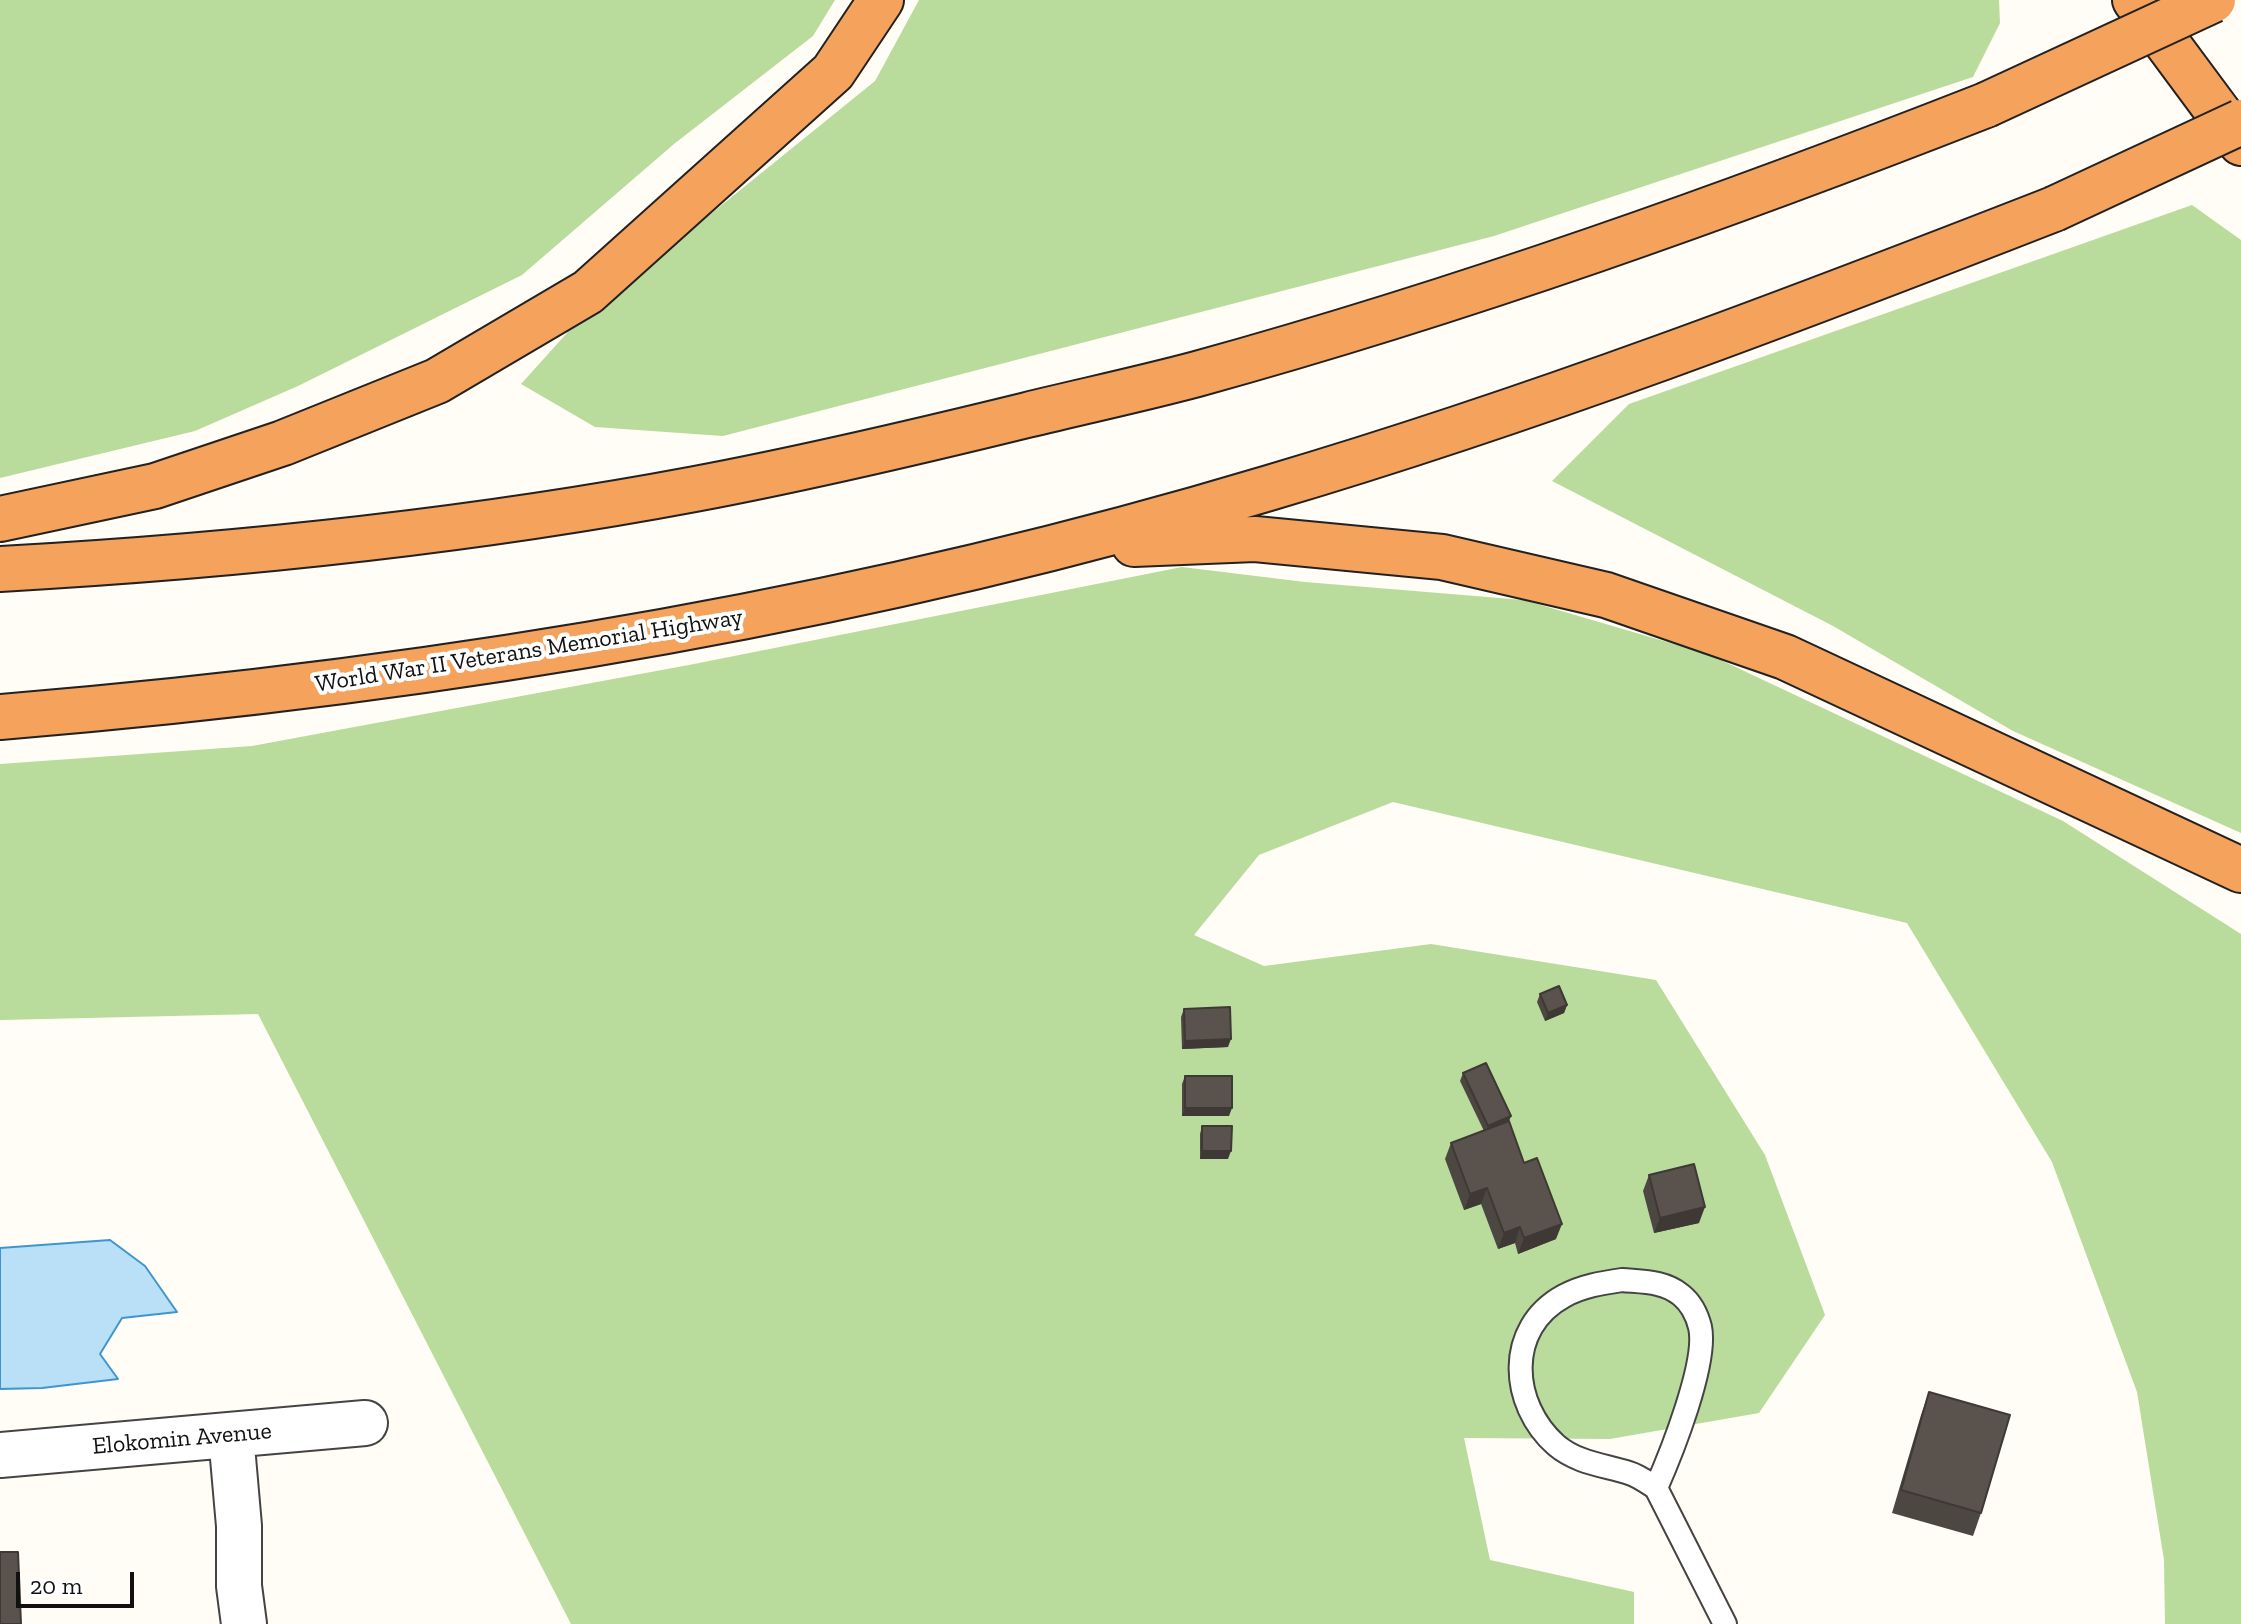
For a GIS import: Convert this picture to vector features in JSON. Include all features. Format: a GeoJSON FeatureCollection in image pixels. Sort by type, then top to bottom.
{"type":"FeatureCollection","features":[{"type":"Feature","properties":{"kind":"highway"},"geometry":{"type":"LineString","coordinates":[[0,519],[155,486],[283,443],[437,381],[588,292],[833,72],[881,0]]}},
{"type":"Feature","properties":{"kind":"highway"},"geometry":{"type":"LineString","coordinates":[[2135,0],[2241,143]]}},
{"type":"Feature","properties":{"kind":"highway"},"geometry":{"type":"LineString","coordinates":[[0,569],[273,549],[485,524],[695,489],[903,445],[1194,374],[1401,314],[1578,255],[1889,143],[1986,105],[2213,0]]}},
{"type":"Feature","properties":{"kind":"highway"},"geometry":{"type":"LineString","coordinates":[[1051,548],[1266,490],[1450,432],[1754,326],[2054,209],[2241,122]]}},
{"type":"Feature","properties":{"kind":"highway"},"geometry":{"type":"LineString","coordinates":[[1051,548],[1255,539],[1442,557],[1606,595],[1785,657],[2241,870]]}},
{"type":"Feature","properties":{"kind":"highway","name":"World War II Veterans Memorial Highway"},"geometry":{"type":"LineString","coordinates":[[0,717],[133,707],[348,682],[658,635],[893,587],[1051,548]]}},
{"type":"Feature","properties":{"kind":"street","name":"Elokomin Avenue"},"geometry":{"type":"LineString","coordinates":[[0,1455],[365,1423]]}},
{"type":"Feature","properties":{"kind":"street"},"geometry":{"type":"LineString","coordinates":[[231,1435],[244,1624]]}},
{"type":"Feature","properties":{"kind":"lane"},"geometry":{"type":"LineString","coordinates":[[1656,1488],[1687,1407],[1701,1342],[1700,1327],[1694,1310],[1682,1295],[1662,1284],[1622,1280],[1595,1284],[1562,1297],[1538,1316],[1526,1334],[1518,1362],[1522,1393],[1536,1422],[1557,1446],[1585,1462],[1633,1474],[1656,1488],[1725,1624]]}},
{"type":"Feature","properties":{"kind":"green space"},"geometry":{"type":"Polygon","coordinates":[[[0,0],[835,0],[813,36],[674,144],[522,275],[298,386],[195,431],[0,478],[0,0]]]}},
{"type":"Feature","properties":{"kind":"green space"},"geometry":{"type":"Polygon","coordinates":[[[919,0],[1999,0],[2000,23],[1973,77],[1494,236],[723,436],[595,427],[521,384],[576,323],[875,81],[919,0]]]}},
{"type":"Feature","properties":{"kind":"green space"},"geometry":{"type":"Polygon","coordinates":[[[2192,205],[2241,240],[2241,833],[2013,731],[1833,626],[1552,481],[1629,404],[2192,205]]]}},
{"type":"Feature","properties":{"kind":"green space"},"geometry":{"type":"Polygon","coordinates":[[[1182,567],[1305,582],[1524,600],[1708,654],[2063,821],[2241,934],[2241,1624],[2165,1624],[2164,1560],[2137,1392],[2052,1162],[1907,923],[1393,802],[1259,855],[1194,935],[1264,966],[1431,944],[1656,980],[1765,1155],[1825,1315],[1759,1413],[1610,1439],[1464,1438],[1490,1560],[1634,1592],[1634,1624],[571,1624],[258,1014],[0,1020],[0,764],[252,746],[694,664],[1182,567]]]}},
{"type":"Feature","properties":{"kind":"water"},"geometry":{"type":"Polygon","coordinates":[[[110,1240],[145,1266],[177,1312],[122,1318],[100,1354],[118,1379],[42,1388],[0,1389],[0,1248],[110,1240]]]}},
{"type":"Feature","properties":{"kind":"building"},"geometry":{"type":"Polygon","coordinates":[[[1559,986],[1567,1005],[1548,1013],[1540,994],[1559,986]]]}},
{"type":"Feature","properties":{"kind":"building"},"geometry":{"type":"Polygon","coordinates":[[[1230,1007],[1231,1039],[1185,1041],[1184,1009],[1230,1007]]]}},
{"type":"Feature","properties":{"kind":"building"},"geometry":{"type":"Polygon","coordinates":[[[1486,1063],[1511,1116],[1488,1126],[1463,1073],[1486,1063]]]}},
{"type":"Feature","properties":{"kind":"building"},"geometry":{"type":"Polygon","coordinates":[[[1185,1076],[1232,1076],[1232,1108],[1185,1108],[1185,1076]]]}},
{"type":"Feature","properties":{"kind":"building"},"geometry":{"type":"Polygon","coordinates":[[[1509,1121],[1524,1163],[1537,1158],[1562,1224],[1524,1238],[1520,1227],[1504,1233],[1487,1188],[1470,1194],[1451,1143],[1509,1121]]]}},
{"type":"Feature","properties":{"kind":"building"},"geometry":{"type":"Polygon","coordinates":[[[1202,1126],[1232,1126],[1231,1151],[1202,1151],[1202,1126]]]}},
{"type":"Feature","properties":{"kind":"building"},"geometry":{"type":"Polygon","coordinates":[[[1694,1164],[1705,1207],[1660,1218],[1649,1175],[1694,1164]]]}},
{"type":"Feature","properties":{"kind":"building"},"geometry":{"type":"Polygon","coordinates":[[[1929,1392],[2010,1415],[1981,1513],[1901,1490],[1929,1392]]]}},
{"type":"Feature","properties":{"kind":"building"},"geometry":{"type":"Polygon","coordinates":[[[0,1552],[18,1552],[21,1624],[0,1624],[0,1552]]]}}]}
